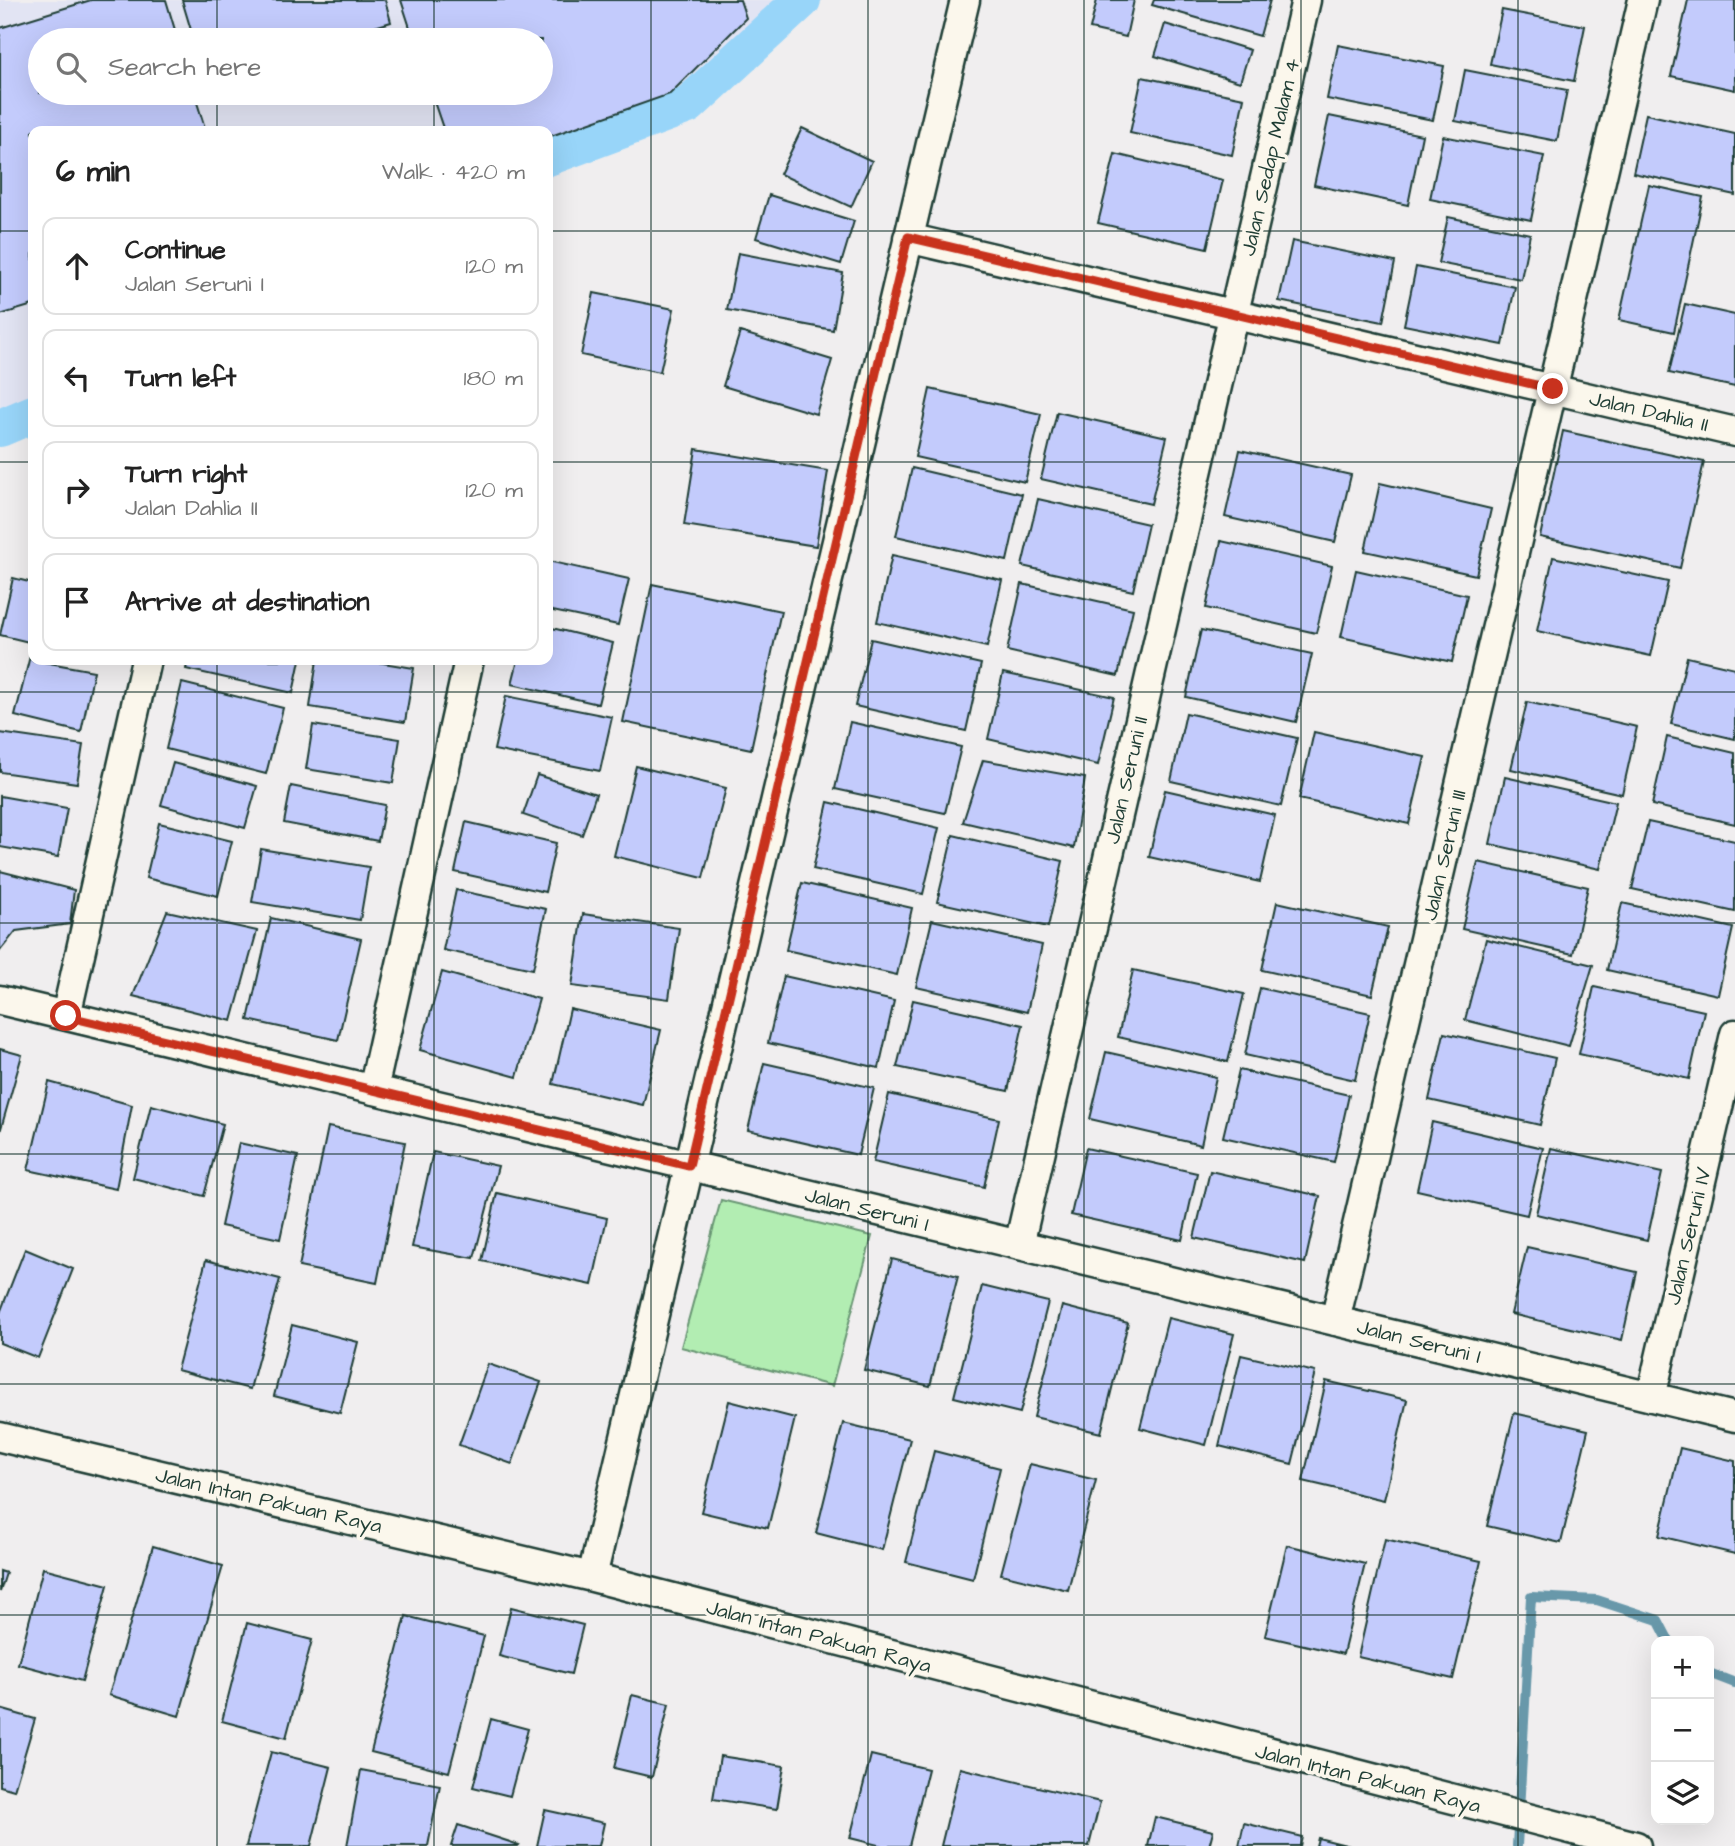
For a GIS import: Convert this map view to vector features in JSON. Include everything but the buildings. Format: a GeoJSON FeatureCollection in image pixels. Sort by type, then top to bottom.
{"type":"FeatureCollection","features":[{"type":"Feature","properties":{"kind":"street"},"geometry":{"type":"LineString","coordinates":[[592,1577],[965,0]]}},
{"type":"Feature","properties":{"kind":"street","name":"Jalan Sedap Malam 4"},"geometry":{"type":"LineString","coordinates":[[1234,314],[1306,0]]}},
{"type":"Feature","properties":{"kind":"street","name":"Jalan Seruni III"},"geometry":{"type":"LineString","coordinates":[[1335,1321],[1643,0]]}},
{"type":"Feature","properties":{"kind":"street","name":"Jalan Dahlia II"},"geometry":{"type":"LineString","coordinates":[[908,237],[1735,432]]}},
{"type":"Feature","properties":{"kind":"street","name":"Jalan Seruni II"},"geometry":{"type":"LineString","coordinates":[[1019,1245],[1234,314]]}},
{"type":"Feature","properties":{"kind":"street"},"geometry":{"type":"LineString","coordinates":[[66,1016],[145,665]]}},
{"type":"Feature","properties":{"kind":"street"},"geometry":{"type":"LineString","coordinates":[[373,1090],[468,665]]}},
{"type":"Feature","properties":{"kind":"street","name":"Jalan Seruni I"},"geometry":{"type":"LineString","coordinates":[[0,1000],[1735,1417]]}},
{"type":"Feature","properties":{"kind":"street","name":"Jalan Seruni IV"},"geometry":{"type":"LineString","coordinates":[[1651,1396],[1735,1034]]}},
{"type":"Feature","properties":{"kind":"street","name":"Jalan Intan Pakuan Raya"},"geometry":{"type":"LineString","coordinates":[[0,1437],[592,1577],[1443,1798],[1532,1818],[1594,1841],[1636,1846]]}},
{"type":"Feature","properties":{"kind":"shaded area"},"geometry":{"type":"Polygon","coordinates":[[[0,0],[789,0],[709,107],[553,176],[553,126],[28,126],[28,406],[0,419],[0,0]]]}},
{"type":"Feature","properties":{"kind":"green space"},"geometry":{"type":"Polygon","coordinates":[[[721,1200],[872,1236],[832,1386],[681,1347],[721,1200]]]}},
{"type":"Feature","properties":{"kind":"waterway"},"geometry":{"type":"LineString","coordinates":[[553,155],[688,105],[802,0]]}},
{"type":"Feature","properties":{"kind":"waterway"},"geometry":{"type":"LineString","coordinates":[[0,428],[28,416]]}},
{"type":"Feature","properties":{"kind":"waterway"},"geometry":{"type":"LineString","coordinates":[[1517,1846],[1531,1597],[1597,1600],[1658,1620],[1666,1636]]}},
{"type":"Feature","properties":{"kind":"waterway"},"geometry":{"type":"LineString","coordinates":[[1714,1675],[1735,1683]]}},
{"type":"Feature","properties":{"kind":"route"},"geometry":{"type":"LineString","coordinates":[[66,1016],[689,1166],[908,237],[1553,389]]}}]}
